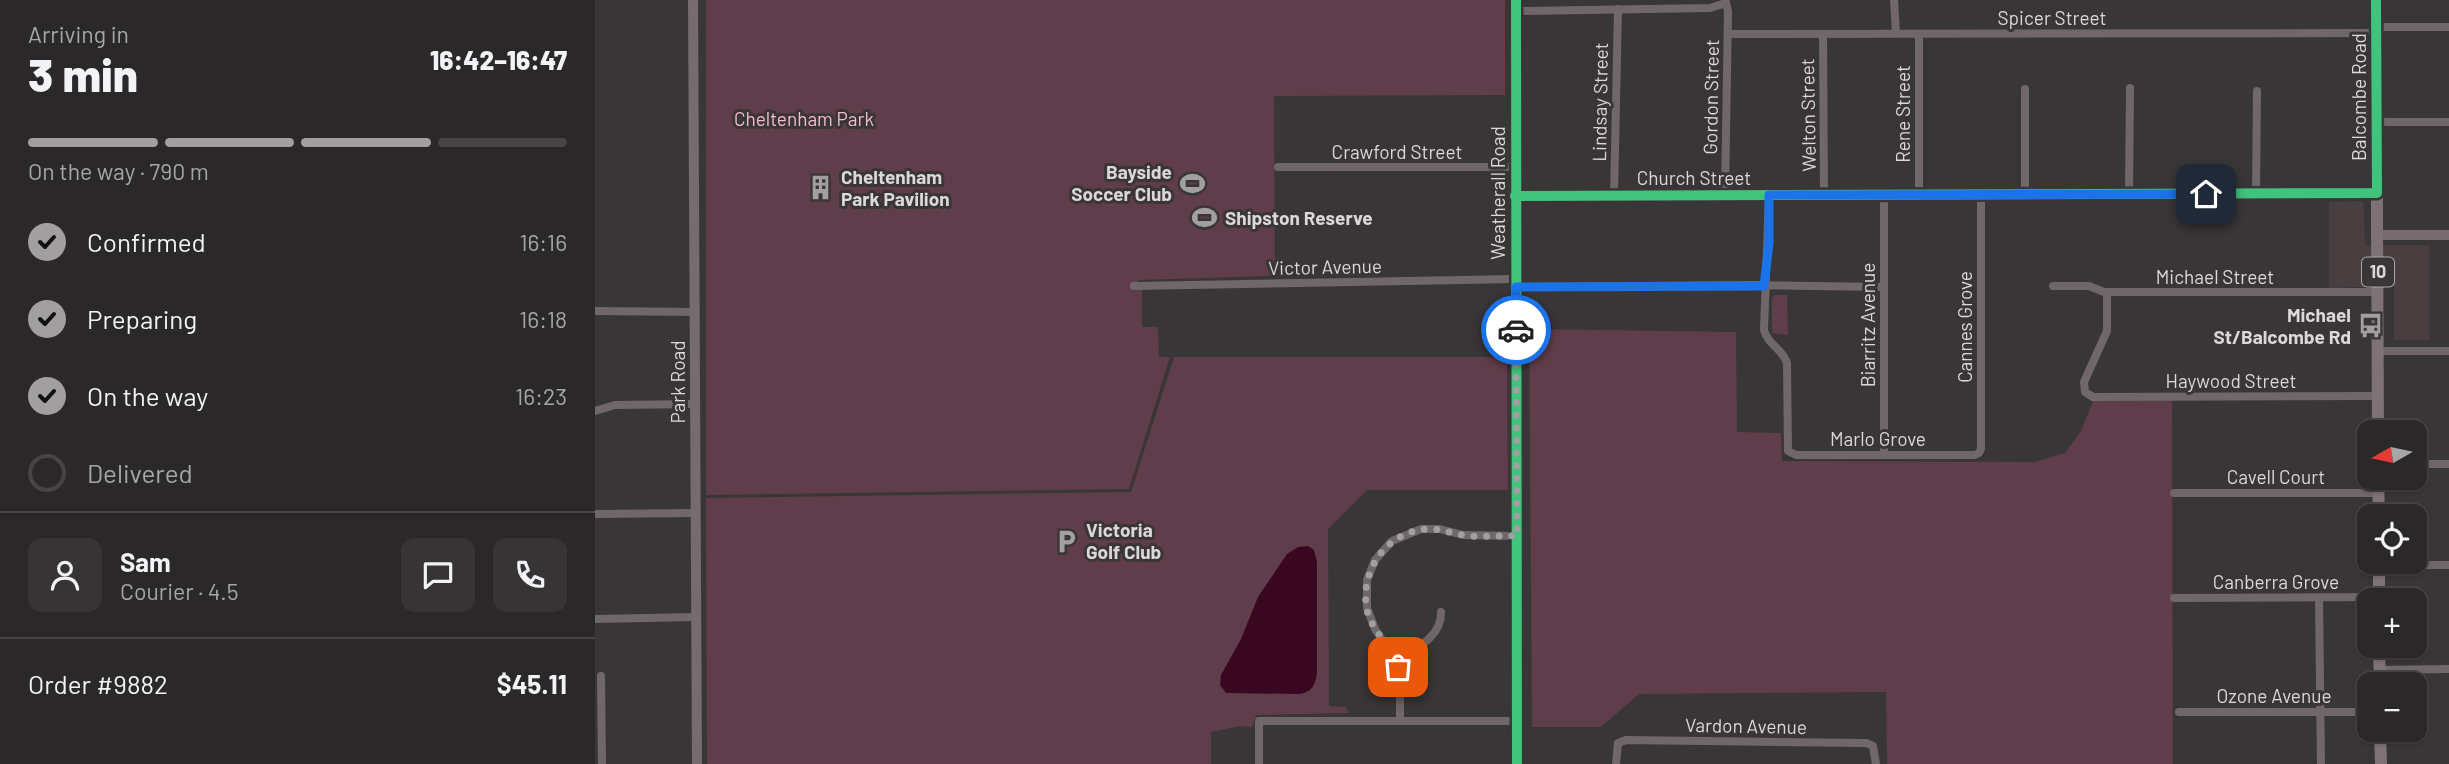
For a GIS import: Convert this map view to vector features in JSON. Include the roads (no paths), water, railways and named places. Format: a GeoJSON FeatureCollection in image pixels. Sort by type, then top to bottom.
{"type":"FeatureCollection","features":[{"type":"Feature","properties":{"kind":"main road","name":"Balcombe Road"},"geometry":{"type":"LineString","coordinates":[[2376,0],[2378,420]]}},
{"type":"Feature","properties":{"kind":"main road"},"geometry":{"type":"LineString","coordinates":[[2378,493],[2378,504]]}},
{"type":"Feature","properties":{"kind":"main road"},"geometry":{"type":"LineString","coordinates":[[2379,658],[2379,670]]}},
{"type":"Feature","properties":{"kind":"main road"},"geometry":{"type":"LineString","coordinates":[[2380,742],[2381,764]]}},
{"type":"Feature","properties":{"kind":"street","name":"Park Road"},"geometry":{"type":"LineString","coordinates":[[693,0],[697,764]]}},
{"type":"Feature","properties":{"kind":"street"},"geometry":{"type":"LineString","coordinates":[[1894,0],[1896,33]]}},
{"type":"Feature","properties":{"kind":"street"},"geometry":{"type":"LineString","coordinates":[[1516,5],[1618,9],[1710,8],[1726,1]]}},
{"type":"Feature","properties":{"kind":"street","name":"Gordon Street"},"geometry":{"type":"LineString","coordinates":[[1725,195],[1728,34],[1726,1]]}},
{"type":"Feature","properties":{"kind":"street","name":"Weatherall Road"},"geometry":{"type":"LineString","coordinates":[[1516,5],[1517,764]]}},
{"type":"Feature","properties":{"kind":"street","name":"Lindsay Street"},"geometry":{"type":"LineString","coordinates":[[1614,195],[1618,9]]}},
{"type":"Feature","properties":{"kind":"street","name":"Spicer Street"},"geometry":{"type":"LineString","coordinates":[[1728,34],[2376,30],[2449,27]]}},
{"type":"Feature","properties":{"kind":"street","name":"Welton Street"},"geometry":{"type":"LineString","coordinates":[[1823,34],[1824,195]]}},
{"type":"Feature","properties":{"kind":"street","name":"Rene Street"},"geometry":{"type":"LineString","coordinates":[[1919,34],[1919,195]]}},
{"type":"Feature","properties":{"kind":"street"},"geometry":{"type":"LineString","coordinates":[[2129,194],[2130,88]]}},
{"type":"Feature","properties":{"kind":"street"},"geometry":{"type":"LineString","coordinates":[[2025,89],[2025,195]]}},
{"type":"Feature","properties":{"kind":"street"},"geometry":{"type":"LineString","coordinates":[[2256,194],[2257,91]]}},
{"type":"Feature","properties":{"kind":"street"},"geometry":{"type":"LineString","coordinates":[[2377,122],[2449,122]]}},
{"type":"Feature","properties":{"kind":"street","name":"Crawford Street"},"geometry":{"type":"LineString","coordinates":[[1278,167],[1515,167]]}},
{"type":"Feature","properties":{"kind":"street","name":"Church Street"},"geometry":{"type":"LineString","coordinates":[[1515,196],[2377,193]]}},
{"type":"Feature","properties":{"kind":"street"},"geometry":{"type":"LineString","coordinates":[[1764,286],[1769,243],[1769,195]]}},
{"type":"Feature","properties":{"kind":"street","name":"Biarritz Avenue"},"geometry":{"type":"LineString","coordinates":[[1884,455],[1885,195]]}},
{"type":"Feature","properties":{"kind":"street","name":"Cannes Grove"},"geometry":{"type":"LineString","coordinates":[[1975,455],[1981,449],[1981,195]]}},
{"type":"Feature","properties":{"kind":"street"},"geometry":{"type":"LineString","coordinates":[[2378,235],[2449,235]]}},
{"type":"Feature","properties":{"kind":"street","name":"Victor Avenue"},"geometry":{"type":"LineString","coordinates":[[1134,286],[1516,283],[1884,287]]}},
{"type":"Feature","properties":{"kind":"street","name":"Marlo Grove"},"geometry":{"type":"LineString","coordinates":[[1764,286],[1765,335],[1784,355],[1787,363],[1788,451],[1795,455],[1975,455]]}},
{"type":"Feature","properties":{"kind":"street","name":"Michael Street"},"geometry":{"type":"LineString","coordinates":[[2053,286],[2089,286],[2107,292],[2378,292]]}},
{"type":"Feature","properties":{"kind":"street","name":"Haywood Street"},"geometry":{"type":"LineString","coordinates":[[2107,292],[2107,331],[2084,382],[2085,392],[2093,397],[2378,396]]}},
{"type":"Feature","properties":{"kind":"street"},"geometry":{"type":"LineString","coordinates":[[595,311],[695,310]]}},
{"type":"Feature","properties":{"kind":"street"},"geometry":{"type":"LineString","coordinates":[[2378,351],[2449,351]]}},
{"type":"Feature","properties":{"kind":"street"},"geometry":{"type":"LineString","coordinates":[[595,411],[615,405],[695,404]]}},
{"type":"Feature","properties":{"kind":"street"},"geometry":{"type":"LineString","coordinates":[[2427,464],[2449,464]]}},
{"type":"Feature","properties":{"kind":"street","name":"Cavell Court"},"geometry":{"type":"LineString","coordinates":[[2174,493],[2378,493]]}},
{"type":"Feature","properties":{"kind":"street"},"geometry":{"type":"LineString","coordinates":[[595,514],[696,513]]}},
{"type":"Feature","properties":{"kind":"street"},"geometry":{"type":"LineString","coordinates":[[1400,720],[1400,678],[1396,661],[1375,629],[1366,601],[1368,574],[1383,550],[1404,535],[1427,529],[1463,535],[1517,536]]}},
{"type":"Feature","properties":{"kind":"street"},"geometry":{"type":"LineString","coordinates":[[2427,564],[2449,565]]}},
{"type":"Feature","properties":{"kind":"street","name":"Canberra Grove"},"geometry":{"type":"LineString","coordinates":[[2174,598],[2357,599]]}},
{"type":"Feature","properties":{"kind":"street"},"geometry":{"type":"LineString","coordinates":[[2319,598],[2321,764]]}},
{"type":"Feature","properties":{"kind":"street"},"geometry":{"type":"LineString","coordinates":[[1396,661],[1435,633],[1440,625],[1441,612]]}},
{"type":"Feature","properties":{"kind":"street"},"geometry":{"type":"LineString","coordinates":[[595,619],[696,617]]}},
{"type":"Feature","properties":{"kind":"street"},"geometry":{"type":"LineString","coordinates":[[2379,670],[2449,669]]}},
{"type":"Feature","properties":{"kind":"street"},"geometry":{"type":"LineString","coordinates":[[601,676],[602,764]]}},
{"type":"Feature","properties":{"kind":"street","name":"Ozone Avenue"},"geometry":{"type":"LineString","coordinates":[[2179,712],[2357,712]]}},
{"type":"Feature","properties":{"kind":"street"},"geometry":{"type":"LineString","coordinates":[[1259,764],[1259,721],[1517,721]]}},
{"type":"Feature","properties":{"kind":"street","name":"Vardon Avenue"},"geometry":{"type":"LineString","coordinates":[[1616,764],[1618,743],[1626,740],[1866,743],[1873,746],[1876,764]]}},
{"type":"Feature","properties":{"kind":"place","name":"Bayside Soccer Club"},"geometry":{"type":"Point","coordinates":[1192,183]}},
{"type":"Feature","properties":{"kind":"place","name":"Cheltenham Park Pavilion"},"geometry":{"type":"Point","coordinates":[821,188]}},
{"type":"Feature","properties":{"kind":"place","name":"Shipston Reserve"},"geometry":{"type":"Point","coordinates":[1205,218]}},
{"type":"Feature","properties":{"kind":"place","name":"Michael St/Balcombe Rd"},"geometry":{"type":"Point","coordinates":[2371,326]}},
{"type":"Feature","properties":{"kind":"place","name":"Victoria Golf Club"},"geometry":{"type":"Point","coordinates":[1066,541]}},
{"type":"Feature","properties":{"kind":"park label","name":"Cheltenham Park"},"geometry":{"type":"Point","coordinates":[804,119]}}]}
